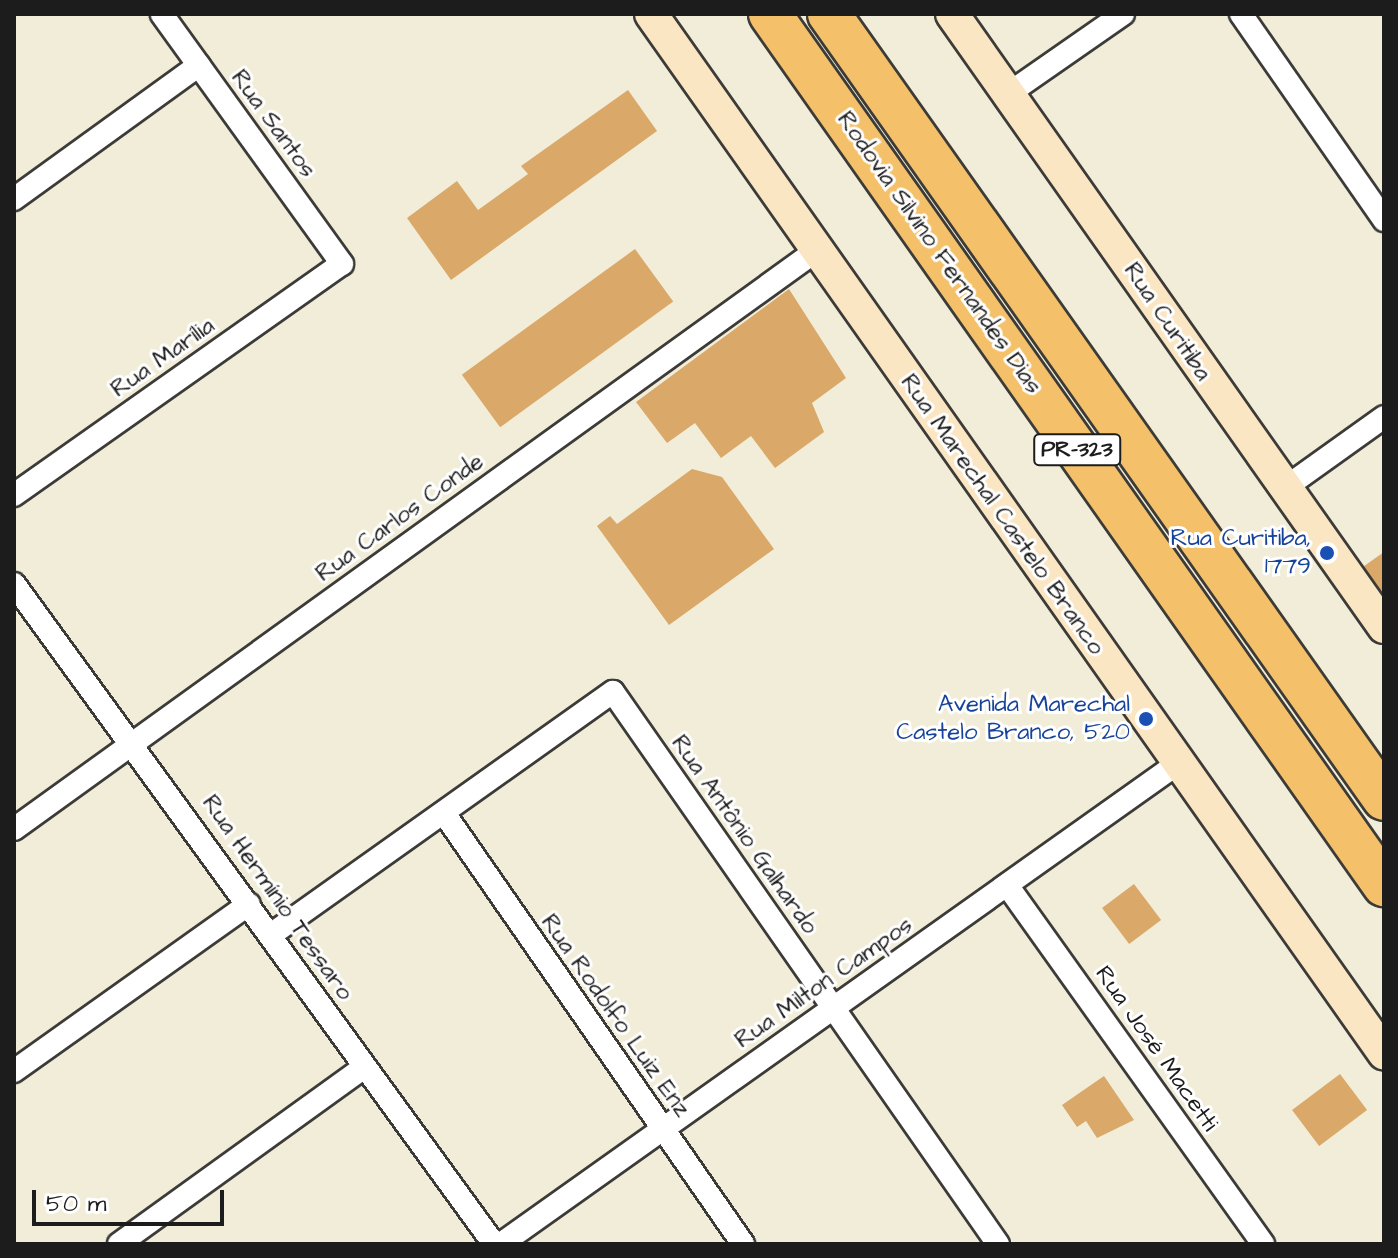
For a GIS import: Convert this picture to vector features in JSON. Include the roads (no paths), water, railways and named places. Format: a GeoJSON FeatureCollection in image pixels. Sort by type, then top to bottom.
{"type":"FeatureCollection","features":[{"type":"Feature","properties":{"kind":"highway","name":"Rodovia Silvino Fernandes Dias"},"geometry":{"type":"LineString","coordinates":[[770,14],[1384,885]]}},
{"type":"Feature","properties":{"kind":"highway","name":"Rodovia Silvino Fernandes Dias"},"geometry":{"type":"LineString","coordinates":[[829,14],[1384,799]]}},
{"type":"Feature","properties":{"kind":"street","name":"Rua Santos"},"geometry":{"type":"LineString","coordinates":[[162,14],[342,264]]}},
{"type":"Feature","properties":{"kind":"street","name":"Rua Marechal Castelo Branco"},"geometry":{"type":"LineString","coordinates":[[651,14],[1177,764],[1384,1053]]}},
{"type":"Feature","properties":{"kind":"street","name":"Rua Curitiba"},"geometry":{"type":"LineString","coordinates":[[952,14],[1282,490],[1384,627]]}},
{"type":"Feature","properties":{"kind":"street"},"geometry":{"type":"LineString","coordinates":[[1008,94],[1123,14]]}},
{"type":"Feature","properties":{"kind":"street"},"geometry":{"type":"LineString","coordinates":[[1241,14],[1384,220]]}},
{"type":"Feature","properties":{"kind":"street"},"geometry":{"type":"LineString","coordinates":[[14,199],[199,65]]}},
{"type":"Feature","properties":{"kind":"street","name":"Rua Carlos Conde"},"geometry":{"type":"LineString","coordinates":[[14,829],[817,250]]}},
{"type":"Feature","properties":{"kind":"street","name":"Rua Marília"},"geometry":{"type":"LineString","coordinates":[[14,495],[342,264]]}},
{"type":"Feature","properties":{"kind":"street"},"geometry":{"type":"LineString","coordinates":[[1282,490],[1384,417]]}},
{"type":"Feature","properties":{"kind":"street","name":"Rua Hermínio Tessaro"},"geometry":{"type":"LineString","coordinates":[[14,584],[134,741],[364,1067],[494,1244]]}},
{"type":"Feature","properties":{"kind":"street","name":"Rua Antônio Galhardo"},"geometry":{"type":"LineString","coordinates":[[446,816],[613,692],[998,1244]]}},
{"type":"Feature","properties":{"kind":"street","name":"Rua Milton Campos"},"geometry":{"type":"LineString","coordinates":[[501,1244],[1177,764]]}},
{"type":"Feature","properties":{"kind":"street"},"geometry":{"type":"LineString","coordinates":[[272,934],[446,816]]}},
{"type":"Feature","properties":{"kind":"street","name":"Rua Rodolfo Luiz Enz"},"geometry":{"type":"LineString","coordinates":[[446,816],[743,1244]]}},
{"type":"Feature","properties":{"kind":"street","name":"Rua José Macetti"},"geometry":{"type":"LineString","coordinates":[[1007,885],[1263,1244]]}},
{"type":"Feature","properties":{"kind":"street"},"geometry":{"type":"LineString","coordinates":[[14,1071],[249,904]]}},
{"type":"Feature","properties":{"kind":"street"},"geometry":{"type":"LineString","coordinates":[[119,1244],[364,1067]]}},
{"type":"Feature","properties":{"kind":"place","name":"Rua Curitiba, 1779"},"geometry":{"type":"Point","coordinates":[1327,553]}},
{"type":"Feature","properties":{"kind":"place","name":"Avenida Marechal Castelo Branco, 520"},"geometry":{"type":"Point","coordinates":[1146,719]}}]}
